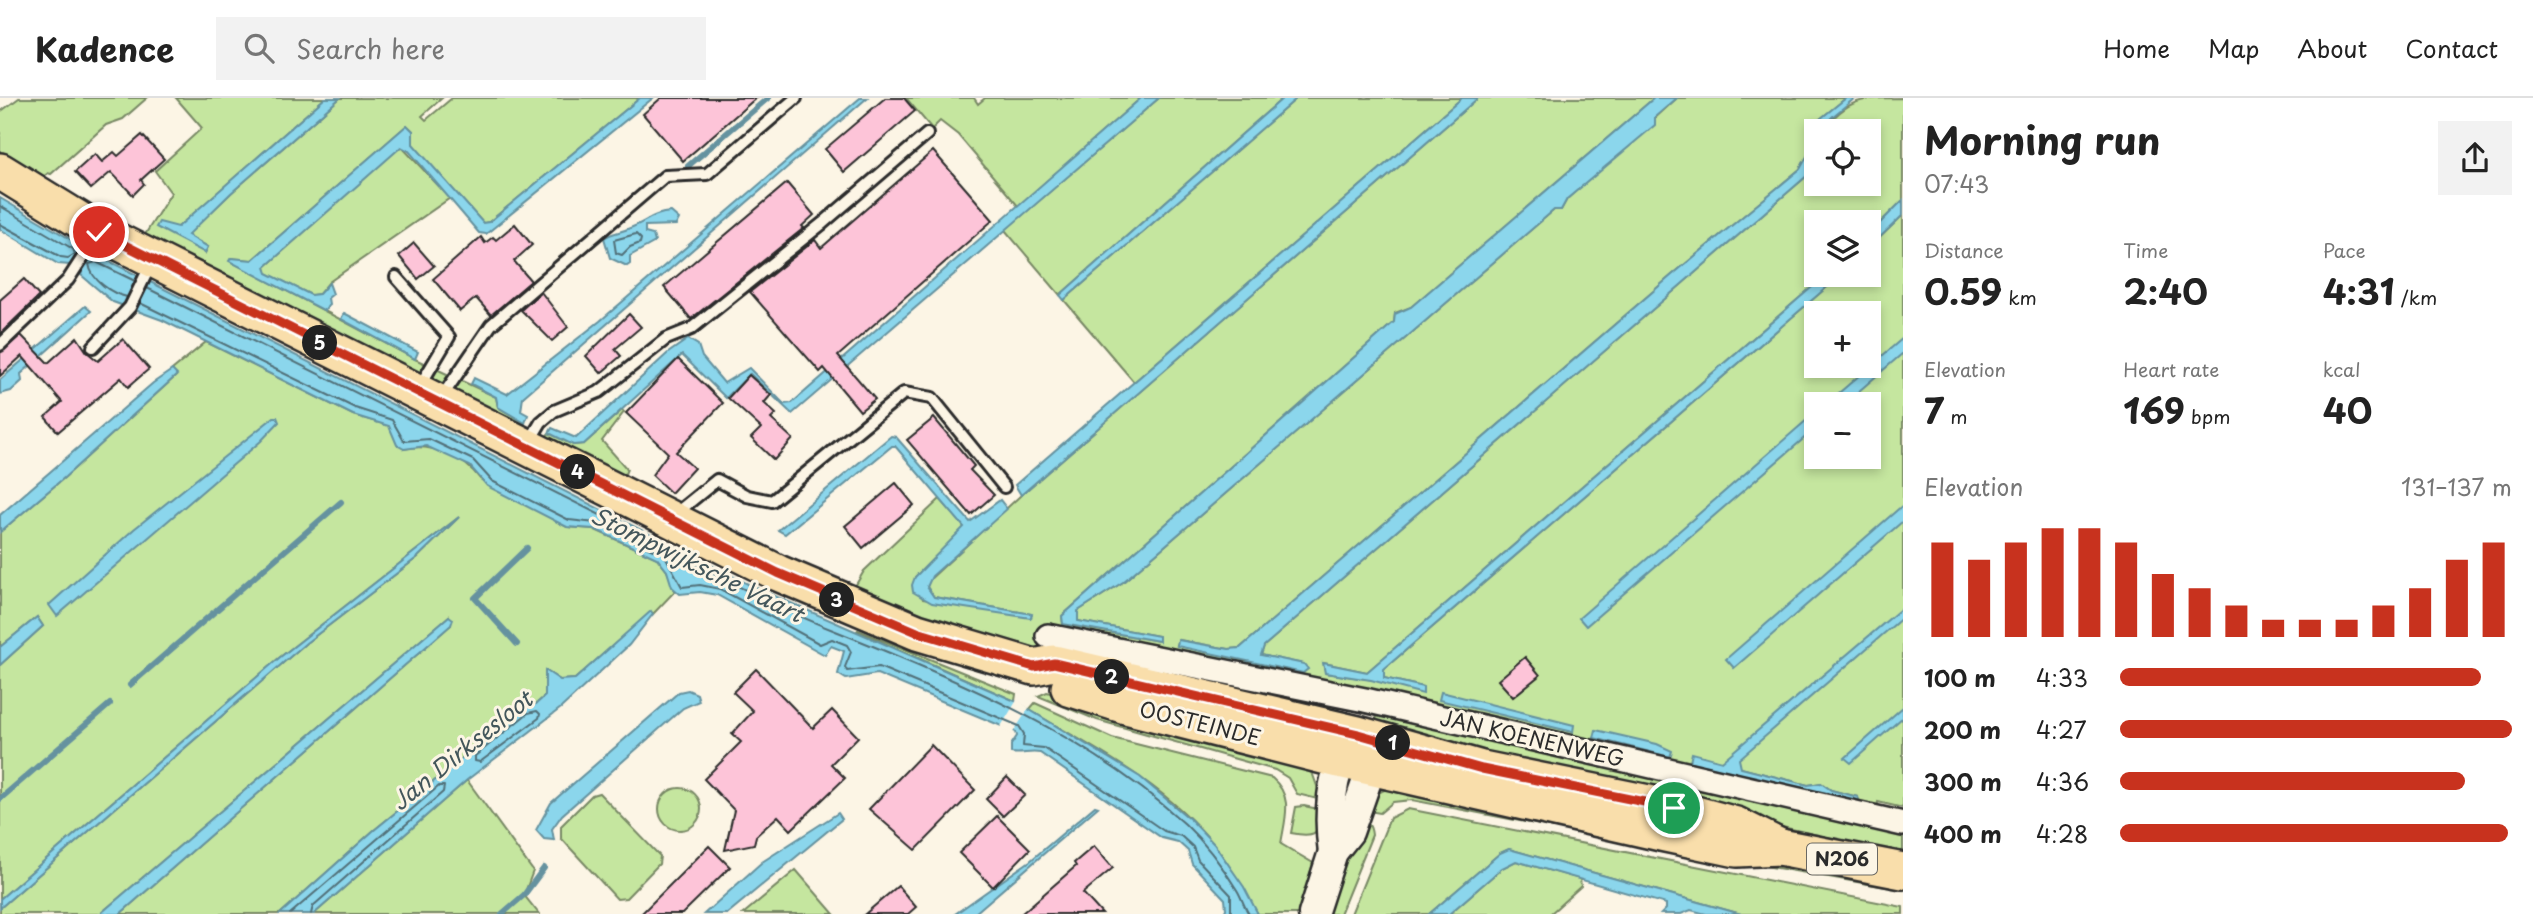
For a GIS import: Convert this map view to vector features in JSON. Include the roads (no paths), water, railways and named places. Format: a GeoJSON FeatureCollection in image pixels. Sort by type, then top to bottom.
{"type":"FeatureCollection","features":[{"type":"Feature","properties":{"kind":"main road","name":"OOSTEINDE"},"geometry":{"type":"LineString","coordinates":[[0,171],[93,242],[427,396],[858,609],[917,632],[1034,667],[1054,663],[1359,740]]}},
{"type":"Feature","properties":{"kind":"main road","name":"JAN KOENENWEG"},"geometry":{"type":"LineString","coordinates":[[1359,740],[1482,769],[1674,808],[1737,825],[1780,847],[1903,871]]}},
{"type":"Feature","properties":{"kind":"street"},"geometry":{"type":"LineString","coordinates":[[1048,636],[1359,740],[1349,832],[1333,852],[1313,914]]}},
{"type":"Feature","properties":{"kind":"street","name":"JAN KOENENWEG"},"geometry":{"type":"LineString","coordinates":[[1359,740],[1903,824]]}},
{"type":"Feature","properties":{"kind":"lane"},"geometry":{"type":"LineString","coordinates":[[427,396],[491,325],[665,176],[707,174],[796,98]]}},
{"type":"Feature","properties":{"kind":"lane"},"geometry":{"type":"LineString","coordinates":[[526,446],[541,422],[554,411],[599,392],[666,339],[691,329],[823,223],[927,134]]}},
{"type":"Feature","properties":{"kind":"lane"},"geometry":{"type":"LineString","coordinates":[[0,345],[54,296],[78,267],[93,242]]}},
{"type":"Feature","properties":{"kind":"lane"},"geometry":{"type":"LineString","coordinates":[[93,347],[130,307],[150,267]]}},
{"type":"Feature","properties":{"kind":"lane"},"geometry":{"type":"LineString","coordinates":[[396,277],[449,337],[427,396]]}},
{"type":"Feature","properties":{"kind":"lane"},"geometry":{"type":"LineString","coordinates":[[670,518],[717,480],[747,496],[772,501],[904,393],[932,398],[1004,487]]}},
{"type":"Feature","properties":{"kind":"water"},"geometry":{"type":"Polygon","coordinates":[[[325,98],[340,98],[231,193],[188,235],[208,247],[205,253],[156,227],[159,222],[178,227],[325,98]]]}},
{"type":"Feature","properties":{"kind":"water"},"geometry":{"type":"Polygon","coordinates":[[[640,98],[653,98],[486,234],[479,233],[409,151],[401,147],[265,267],[267,273],[311,295],[319,294],[329,283],[333,294],[328,298],[329,304],[325,311],[229,261],[231,258],[252,260],[407,125],[413,131],[413,144],[483,223],[489,222],[640,98]]]}},
{"type":"Feature","properties":{"kind":"water"},"geometry":{"type":"Polygon","coordinates":[[[860,98],[867,98],[523,397],[521,411],[528,415],[525,423],[498,407],[496,397],[471,384],[474,378],[507,394],[600,321],[860,98]]]}},
{"type":"Feature","properties":{"kind":"water"},"geometry":{"type":"Polygon","coordinates":[[[1141,98],[1159,98],[792,414],[750,374],[726,398],[682,355],[584,444],[573,445],[549,433],[552,428],[576,438],[668,353],[688,339],[698,345],[702,357],[724,383],[749,368],[784,404],[792,403],[1141,98]]]}},
{"type":"Feature","properties":{"kind":"water"},"geometry":{"type":"Polygon","coordinates":[[[1283,98],[1297,98],[1064,300],[1060,295],[1283,98]]]}},
{"type":"Feature","properties":{"kind":"water"},"geometry":{"type":"Polygon","coordinates":[[[1462,98],[1478,98],[1021,495],[1015,485],[1462,98]]]}},
{"type":"Feature","properties":{"kind":"water"},"geometry":{"type":"Polygon","coordinates":[[[1654,98],[1677,98],[1655,117],[1655,125],[1567,199],[1561,210],[1554,210],[1123,582],[1078,611],[1078,621],[1159,636],[1159,641],[1063,624],[1062,616],[1394,322],[1395,314],[1411,307],[1654,98]]]}},
{"type":"Feature","properties":{"kind":"water"},"geometry":{"type":"Polygon","coordinates":[[[1846,98],[1855,98],[1830,119],[1820,119],[1846,98]]]}},
{"type":"Feature","properties":{"kind":"water"},"geometry":{"type":"Polygon","coordinates":[[[1804,162],[1804,178],[1264,646],[1261,655],[1304,664],[1308,669],[1303,673],[1177,646],[1178,640],[1229,649],[1240,648],[1672,275],[1800,169],[1804,162]]]}},
{"type":"Feature","properties":{"kind":"water","name":"Stompwijksche Vaart"},"geometry":{"type":"Polygon","coordinates":[[[0,198],[82,246],[81,251],[90,256],[93,253],[752,586],[1015,701],[1140,777],[1191,820],[1214,844],[1244,887],[1258,914],[1223,914],[1226,909],[1225,899],[1192,864],[1188,851],[1178,842],[1162,838],[1040,753],[1011,753],[1016,732],[877,674],[846,679],[838,674],[844,651],[831,646],[825,655],[717,595],[700,592],[680,594],[672,587],[667,571],[657,558],[594,529],[567,527],[487,486],[470,466],[426,446],[404,449],[397,445],[389,426],[353,415],[162,320],[113,302],[81,275],[83,270],[73,263],[58,264],[0,229],[0,198]]]}},
{"type":"Feature","properties":{"kind":"water"},"geometry":{"type":"Polygon","coordinates":[[[1903,200],[1903,215],[1881,236],[1881,222],[1903,200]]]}},
{"type":"Feature","properties":{"kind":"water"},"geometry":{"type":"Polygon","coordinates":[[[671,212],[679,219],[676,225],[645,226],[645,233],[653,235],[655,242],[630,256],[630,264],[627,266],[610,258],[604,238],[654,216],[671,212]]]}},
{"type":"Feature","properties":{"kind":"water"},"geometry":{"type":"Polygon","coordinates":[[[1812,287],[1827,287],[1811,301],[1804,301],[1804,307],[1384,669],[1384,678],[1423,687],[1423,694],[1371,680],[1325,673],[1323,663],[1367,672],[1812,287]]]}},
{"type":"Feature","properties":{"kind":"water"},"geometry":{"type":"Polygon","coordinates":[[[85,306],[91,311],[21,374],[22,381],[11,391],[0,394],[0,380],[85,306]]]}},
{"type":"Feature","properties":{"kind":"water"},"geometry":{"type":"Polygon","coordinates":[[[344,313],[418,352],[415,359],[341,319],[344,313]]]}},
{"type":"Feature","properties":{"kind":"water"},"geometry":{"type":"Polygon","coordinates":[[[1903,338],[1903,353],[1881,372],[1881,357],[1903,338]]]}},
{"type":"Feature","properties":{"kind":"water"},"geometry":{"type":"Polygon","coordinates":[[[172,370],[177,375],[0,532],[0,515],[153,383],[172,370]]]}},
{"type":"Feature","properties":{"kind":"water"},"geometry":{"type":"Polygon","coordinates":[[[1856,378],[1874,378],[1858,392],[1840,392],[1856,378]]]}},
{"type":"Feature","properties":{"kind":"water"},"geometry":{"type":"Polygon","coordinates":[[[277,417],[279,422],[261,441],[57,616],[49,605],[134,529],[277,417]]]}},
{"type":"Feature","properties":{"kind":"water"},"geometry":{"type":"Polygon","coordinates":[[[1804,422],[1804,438],[1586,626],[1579,618],[1804,422]]]}},
{"type":"Feature","properties":{"kind":"water"},"geometry":{"type":"Polygon","coordinates":[[[891,436],[896,437],[970,522],[1000,500],[1007,509],[932,576],[927,587],[934,597],[1032,614],[1031,618],[932,603],[913,592],[915,577],[964,527],[895,446],[785,534],[778,530],[891,436]]]}},
{"type":"Feature","properties":{"kind":"water"},"geometry":{"type":"Polygon","coordinates":[[[1903,505],[1903,521],[1734,668],[1726,659],[1903,505]]]}},
{"type":"Feature","properties":{"kind":"water"},"geometry":{"type":"Polygon","coordinates":[[[459,517],[418,557],[306,643],[0,908],[0,899],[279,658],[459,517]]]}},
{"type":"Feature","properties":{"kind":"water"},"geometry":{"type":"Polygon","coordinates":[[[1903,607],[1903,617],[1739,759],[1741,768],[1808,785],[1821,783],[1831,790],[1858,797],[1860,802],[1690,762],[1692,753],[1722,761],[1903,607]]]}},
{"type":"Feature","properties":{"kind":"water"},"geometry":{"type":"Polygon","coordinates":[[[651,611],[653,614],[629,645],[561,708],[467,780],[314,914],[280,914],[373,831],[526,706],[536,704],[545,696],[545,670],[560,680],[575,679],[651,611]]]}},
{"type":"Feature","properties":{"kind":"water"},"geometry":{"type":"Polygon","coordinates":[[[449,616],[453,619],[451,625],[120,914],[100,914],[449,616]]]}},
{"type":"Feature","properties":{"kind":"water"},"geometry":{"type":"Polygon","coordinates":[[[37,617],[43,626],[0,665],[0,647],[37,617]]]}},
{"type":"Feature","properties":{"kind":"water"},"geometry":{"type":"Polygon","coordinates":[[[688,690],[697,694],[699,701],[683,708],[562,815],[552,829],[554,840],[544,839],[536,830],[551,803],[679,692],[688,690]]]}},
{"type":"Feature","properties":{"kind":"water"},"geometry":{"type":"Polygon","coordinates":[[[1441,692],[1574,725],[1573,732],[1439,700],[1441,692]]]}},
{"type":"Feature","properties":{"kind":"water"},"geometry":{"type":"Polygon","coordinates":[[[1903,707],[1903,717],[1851,763],[1845,758],[1903,707]]]}},
{"type":"Feature","properties":{"kind":"water"},"geometry":{"type":"Polygon","coordinates":[[[1596,730],[1657,744],[1672,751],[1670,757],[1594,738],[1596,730]]]}},
{"type":"Feature","properties":{"kind":"water"},"geometry":{"type":"Polygon","coordinates":[[[1095,806],[1098,807],[974,914],[955,914],[1030,861],[1095,806]]]}},
{"type":"Feature","properties":{"kind":"water"},"geometry":{"type":"Polygon","coordinates":[[[838,813],[842,819],[727,914],[704,914],[762,862],[838,813]]]}},
{"type":"Feature","properties":{"kind":"water"},"geometry":{"type":"Polygon","coordinates":[[[1509,849],[1741,914],[1706,914],[1691,910],[1681,914],[1661,914],[1666,909],[1666,904],[1516,861],[1502,868],[1449,914],[1429,914],[1500,853],[1509,849]]]}},
{"type":"Feature","properties":{"kind":"waterway"},"geometry":{"type":"LineString","coordinates":[[688,166],[768,98]]}},
{"type":"Feature","properties":{"kind":"waterway"},"geometry":{"type":"LineString","coordinates":[[130,685],[341,502]]}},
{"type":"Feature","properties":{"kind":"waterway"},"geometry":{"type":"LineString","coordinates":[[517,644],[475,598],[527,548]]}},
{"type":"Feature","properties":{"kind":"waterway"},"geometry":{"type":"LineString","coordinates":[[0,799],[110,704]]}},
{"type":"Feature","properties":{"kind":"waterway"},"geometry":{"type":"LineString","coordinates":[[502,914],[524,895],[544,868]]}},
{"type":"Feature","properties":{"kind":"water label","name":"Jan Dirksesloot"},"geometry":{"type":"Point","coordinates":[462,751]}}]}
